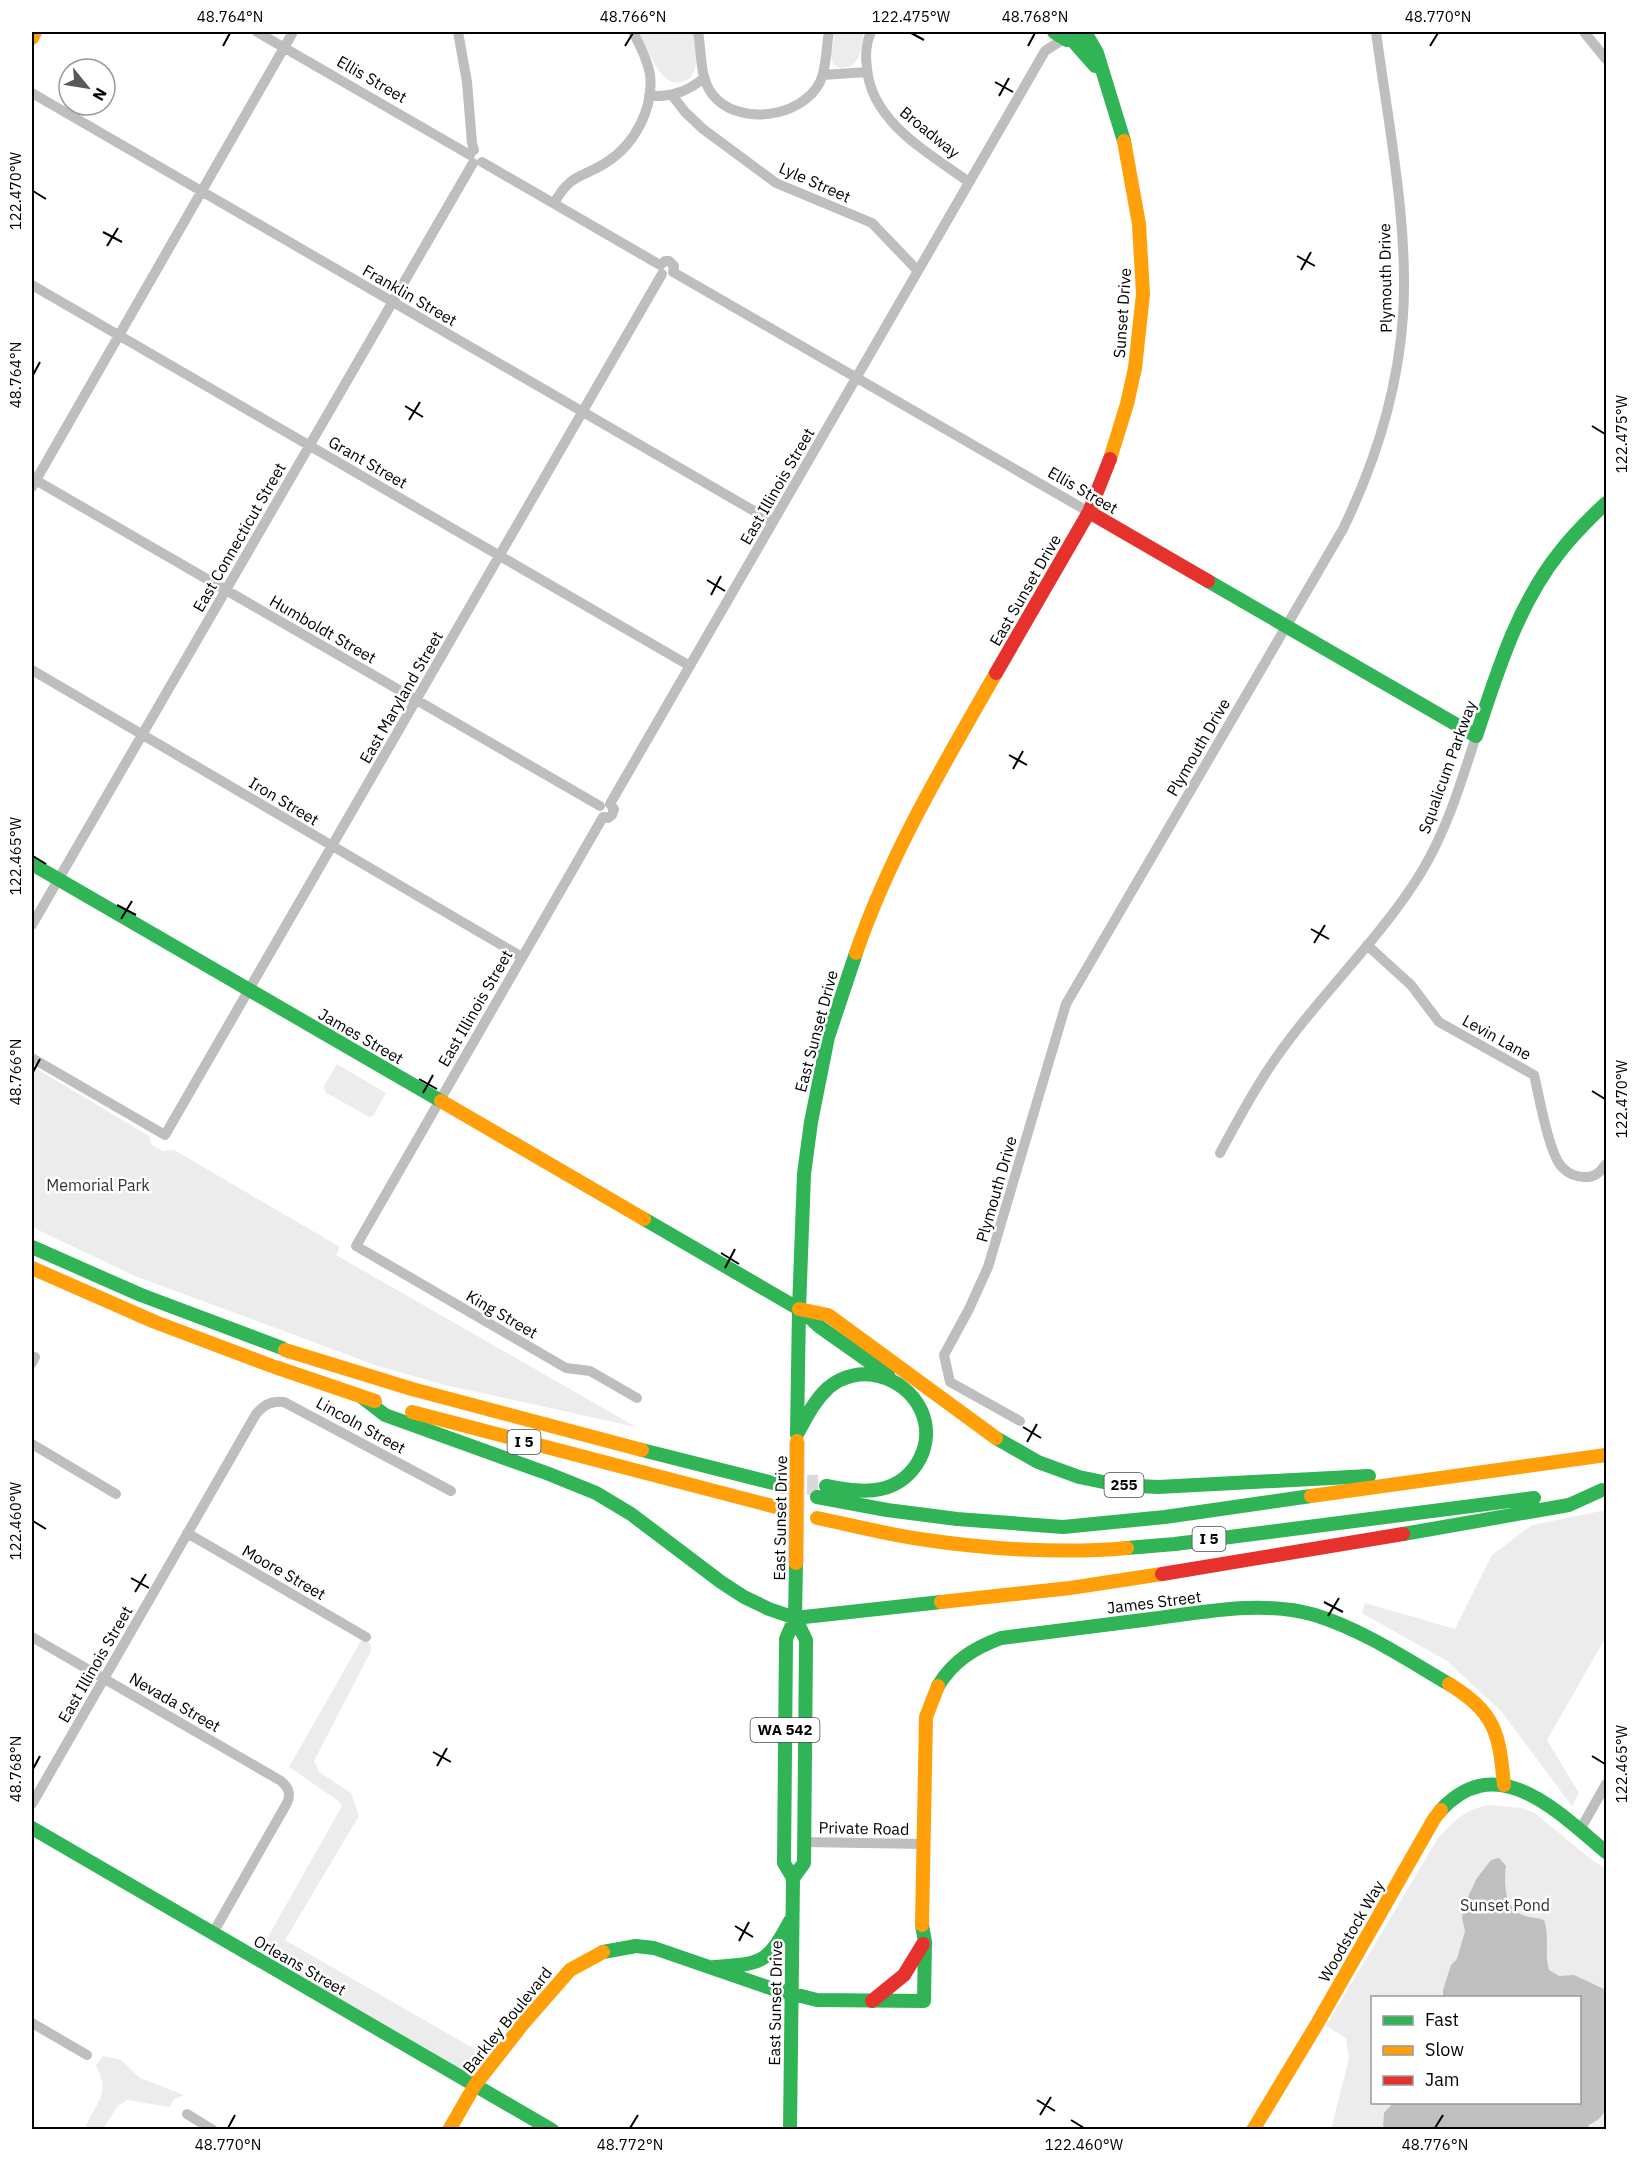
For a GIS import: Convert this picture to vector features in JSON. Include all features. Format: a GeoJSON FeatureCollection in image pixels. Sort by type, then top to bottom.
{"type":"FeatureCollection","features":[{"type":"Feature","properties":{"kind":"main road"},"geometry":{"type":"LineString","coordinates":[[32,38],[35,32]]}},
{"type":"Feature","properties":{"kind":"main road","name":"Sunset Drive"},"geometry":{"type":"LineString","coordinates":[[1072,35],[1097,53],[1122,133],[1135,187],[1142,258],[1141,329],[1127,404],[1109,462],[1089,512]]}},
{"type":"Feature","properties":{"kind":"main road","name":"Squalicum Parkway"},"geometry":{"type":"LineString","coordinates":[[1476,736],[1507,648],[1525,606],[1557,554],[1606,503]]}},
{"type":"Feature","properties":{"kind":"main road","name":"Ellis Street"},"geometry":{"type":"LineString","coordinates":[[1089,512],[1476,736]]}},
{"type":"Feature","properties":{"kind":"main road","name":"East Sunset Drive"},"geometry":{"type":"LineString","coordinates":[[790,2130],[793,1878],[784,1863],[786,1639],[795,1618],[799,1309],[804,1174],[811,1122],[828,1037],[868,917],[918,809],[1089,512]]}},
{"type":"Feature","properties":{"kind":"main road","name":"James Street"},"geometry":{"type":"LineString","coordinates":[[32,864],[799,1309]]}},
{"type":"Feature","properties":{"kind":"main road","name":"I 5"},"geometry":{"type":"LineString","coordinates":[[32,1247],[141,1295],[284,1349],[412,1389],[777,1484]]}},
{"type":"Feature","properties":{"kind":"main road","name":"I 5"},"geometry":{"type":"LineString","coordinates":[[32,1268],[155,1322],[363,1398],[777,1507]]}},
{"type":"Feature","properties":{"kind":"main road"},"geometry":{"type":"LineString","coordinates":[[799,1309],[820,1327],[896,1381]]}},
{"type":"Feature","properties":{"kind":"main road","name":"255"},"geometry":{"type":"LineString","coordinates":[[799,1309],[828,1315],[996,1438],[1038,1462],[1079,1477],[1118,1485],[1158,1487],[1399,1474],[1422,1480]]}},
{"type":"Feature","properties":{"kind":"main road"},"geometry":{"type":"LineString","coordinates":[[797,1437],[819,1398],[836,1382],[846,1377],[866,1374],[896,1381]]}},
{"type":"Feature","properties":{"kind":"main road","name":"I 5"},"geometry":{"type":"LineString","coordinates":[[896,1381],[910,1394],[919,1407],[926,1424],[927,1439],[922,1458],[910,1473],[897,1483],[877,1490],[817,1491],[887,1510],[957,1520],[1063,1527],[1165,1517],[1606,1455]]}},
{"type":"Feature","properties":{"kind":"main road"},"geometry":{"type":"LineString","coordinates":[[363,1398],[385,1415],[562,1479],[605,1498],[637,1518],[741,1595],[773,1612],[795,1618],[1070,1588],[1284,1555],[1569,1505],[1604,1490]]}},
{"type":"Feature","properties":{"kind":"main road","name":"I 5"},"geometry":{"type":"LineString","coordinates":[[817,1518],[920,1539],[984,1546],[1092,1551],[1175,1544],[1604,1490]]}},
{"type":"Feature","properties":{"kind":"main road","name":"James Street"},"geometry":{"type":"LineString","coordinates":[[924,2001],[925,1942],[922,1923],[926,1717],[936,1687],[952,1666],[964,1655],[990,1642],[1001,1638],[1219,1610],[1254,1608],[1295,1610],[1341,1624],[1391,1650],[1468,1698],[1483,1710],[1493,1725],[1498,1740],[1504,1785]]}},
{"type":"Feature","properties":{"kind":"main road","name":"East Sunset Drive"},"geometry":{"type":"LineString","coordinates":[[793,1878],[804,1863],[806,1640],[795,1618]]}},
{"type":"Feature","properties":{"kind":"main road"},"geometry":{"type":"LineString","coordinates":[[1504,1785],[1532,1793],[1606,1852]]}},
{"type":"Feature","properties":{"kind":"main road","name":"Woodstock Way"},"geometry":{"type":"LineString","coordinates":[[1253,2130],[1441,1809],[1468,1790],[1504,1785]]}},
{"type":"Feature","properties":{"kind":"main road","name":"Orleans Street"},"geometry":{"type":"LineString","coordinates":[[32,1828],[552,2130]]}},
{"type":"Feature","properties":{"kind":"main road"},"geometry":{"type":"LineString","coordinates":[[714,1967],[753,1964],[765,1960],[774,1950],[792,1918]]}},
{"type":"Feature","properties":{"kind":"main road"},"geometry":{"type":"LineString","coordinates":[[872,2001],[904,1975],[925,1942]]}},
{"type":"Feature","properties":{"kind":"main road","name":"Barkley Boulevard"},"geometry":{"type":"LineString","coordinates":[[449,2130],[475,2085],[563,1977],[592,1957],[613,1949],[645,1946],[791,1994],[817,2000],[924,2001]]}},
{"type":"Feature","properties":{"kind":"street","name":"Ellis Street"},"geometry":{"type":"LineString","coordinates":[[257,32],[554,203],[665,270],[1089,512]]}},
{"type":"Feature","properties":{"kind":"street"},"geometry":{"type":"LineString","coordinates":[[33,482],[293,32]]}},
{"type":"Feature","properties":{"kind":"street"},"geometry":{"type":"LineString","coordinates":[[458,32],[464,56],[475,157]]}},
{"type":"Feature","properties":{"kind":"street"},"geometry":{"type":"LineString","coordinates":[[554,203],[566,184],[607,162],[629,142],[641,122],[649,96],[650,81],[648,66],[633,32]]}},
{"type":"Feature","properties":{"kind":"street"},"geometry":{"type":"LineString","coordinates":[[698,32],[704,78],[711,93],[722,104],[735,111],[752,114],[776,112],[792,107],[812,93],[823,75],[829,32]]}},
{"type":"Feature","properties":{"kind":"street","name":"Broadway"},"geometry":{"type":"LineString","coordinates":[[871,32],[866,48],[871,92],[887,116],[923,149],[969,182]]}},
{"type":"Feature","properties":{"kind":"street","name":"Plymouth Drive"},"geometry":{"type":"LineString","coordinates":[[1020,1421],[950,1382],[944,1355],[988,1267],[1066,1004],[1343,529],[1358,497],[1380,436],[1396,372],[1403,316],[1401,244],[1396,188],[1376,32]]}},
{"type":"Feature","properties":{"kind":"street"},"geometry":{"type":"LineString","coordinates":[[1584,32],[1606,58]]}},
{"type":"Feature","properties":{"kind":"street","name":"East Illinois Street"},"geometry":{"type":"LineString","coordinates":[[356,1246],[605,809],[1045,51],[1072,35]]}},
{"type":"Feature","properties":{"kind":"street"},"geometry":{"type":"LineString","coordinates":[[823,75],[867,72]]}},
{"type":"Feature","properties":{"kind":"street"},"geometry":{"type":"LineString","coordinates":[[649,96],[672,95],[688,89],[704,78]]}},
{"type":"Feature","properties":{"kind":"street","name":"Franklin Street"},"geometry":{"type":"LineString","coordinates":[[32,93],[773,522]]}},
{"type":"Feature","properties":{"kind":"street","name":"Lyle Street"},"geometry":{"type":"LineString","coordinates":[[672,95],[685,112],[704,129],[741,159],[776,183],[872,223],[918,271]]}},
{"type":"Feature","properties":{"kind":"street","name":"East Connecticut Street"},"geometry":{"type":"LineString","coordinates":[[32,926],[475,157]]}},
{"type":"Feature","properties":{"kind":"street","name":"East Maryland Street"},"geometry":{"type":"LineString","coordinates":[[32,1058],[165,1135],[665,270]]}},
{"type":"Feature","properties":{"kind":"street","name":"Grant Street"},"geometry":{"type":"LineString","coordinates":[[32,285],[690,666]]}},
{"type":"Feature","properties":{"kind":"street","name":"Humboldt Street"},"geometry":{"type":"LineString","coordinates":[[33,482],[605,809]]}},
{"type":"Feature","properties":{"kind":"street","name":"Iron Street"},"geometry":{"type":"LineString","coordinates":[[32,670],[522,957]]}},
{"type":"Feature","properties":{"kind":"street","name":"Squalicum Parkway"},"geometry":{"type":"LineString","coordinates":[[1220,1153],[1257,1087],[1289,1040],[1412,887],[1431,855],[1450,814],[1476,736]]}},
{"type":"Feature","properties":{"kind":"street","name":"Levin Lane"},"geometry":{"type":"LineString","coordinates":[[1367,945],[1411,985],[1439,1022],[1534,1075],[1547,1133],[1561,1167],[1576,1177],[1591,1178],[1599,1173],[1606,1164]]}},
{"type":"Feature","properties":{"kind":"street","name":"King Street"},"geometry":{"type":"LineString","coordinates":[[356,1246],[566,1368],[590,1371],[637,1398]]}},
{"type":"Feature","properties":{"kind":"street","name":"Lincoln Street"},"geometry":{"type":"LineString","coordinates":[[256,1414],[263,1406],[273,1401],[284,1402],[452,1491]]}},
{"type":"Feature","properties":{"kind":"street","name":"East Illinois Street"},"geometry":{"type":"LineString","coordinates":[[32,1804],[256,1414]]}},
{"type":"Feature","properties":{"kind":"street"},"geometry":{"type":"LineString","coordinates":[[32,1444],[116,1494]]}},
{"type":"Feature","properties":{"kind":"street","name":"Moore Street"},"geometry":{"type":"LineString","coordinates":[[187,1533],[366,1636]]}},
{"type":"Feature","properties":{"kind":"street","name":"Nevada Street"},"geometry":{"type":"LineString","coordinates":[[32,1637],[281,1781],[289,1793],[287,1803],[213,1933]]}},
{"type":"Feature","properties":{"kind":"street"},"geometry":{"type":"LineString","coordinates":[[1580,1830],[1606,1784]]}},
{"type":"Feature","properties":{"kind":"street","name":"Private Road"},"geometry":{"type":"LineString","coordinates":[[804,1842],[923,1844]]}},
{"type":"Feature","properties":{"kind":"street"},"geometry":{"type":"LineString","coordinates":[[32,2023],[87,2055]]}},
{"type":"Feature","properties":{"kind":"street"},"geometry":{"type":"LineString","coordinates":[[187,2114],[213,2130]]}},
{"type":"Feature","properties":{"kind":"green space"},"geometry":{"type":"Polygon","coordinates":[[[638,32],[695,32],[697,61],[693,74],[679,83],[664,77],[638,32]]]}},
{"type":"Feature","properties":{"kind":"green space"},"geometry":{"type":"Polygon","coordinates":[[[835,32],[864,32],[859,57],[852,66],[840,68],[833,64],[831,55],[835,32]]]}},
{"type":"Feature","properties":{"kind":"green space"},"geometry":{"type":"Polygon","coordinates":[[[337,1064],[386,1093],[373,1116],[369,1117],[325,1092],[324,1086],[337,1064]]]}},
{"type":"Feature","properties":{"kind":"green space","name":"Memorial Park"},"geometry":{"type":"Polygon","coordinates":[[[32,1066],[149,1136],[152,1145],[163,1151],[174,1150],[340,1247],[336,1255],[636,1427],[445,1385],[378,1366],[135,1276],[32,1227],[32,1066]]]}},
{"type":"Feature","properties":{"kind":"green space"},"geometry":{"type":"Polygon","coordinates":[[[1606,1510],[1606,1637],[1547,1740],[1579,1793],[1572,1806],[1501,1711],[1447,1661],[1362,1613],[1365,1603],[1455,1629],[1492,1555],[1532,1525],[1606,1510]]]}},
{"type":"Feature","properties":{"kind":"green space"},"geometry":{"type":"Polygon","coordinates":[[[362,1639],[370,1643],[371,1651],[314,1761],[319,1772],[351,1793],[359,1816],[285,1940],[478,2051],[464,2071],[273,1960],[264,1944],[342,1806],[337,1800],[289,1767],[362,1639]]]}},
{"type":"Feature","properties":{"kind":"green space","name":"Sunset Pond"},"geometry":{"type":"Polygon","coordinates":[[[1487,1805],[1523,1808],[1536,1814],[1606,1869],[1606,2129],[1331,2129],[1349,2059],[1346,2038],[1326,2026],[1438,1838],[1449,1826],[1472,1810],[1487,1805]]]}},
{"type":"Feature","properties":{"kind":"green space"},"geometry":{"type":"Polygon","coordinates":[[[103,2056],[121,2060],[140,2078],[184,2095],[174,2099],[170,2107],[127,2100],[118,2106],[103,2129],[85,2129],[102,2092],[101,2076],[96,2065],[103,2056]]]}},
{"type":"Feature","properties":{"kind":"shaded area","name":"Sunset Pond"},"geometry":{"type":"Polygon","coordinates":[[[1499,1858],[1506,1866],[1505,1886],[1508,1899],[1515,1910],[1523,1915],[1544,1920],[1549,1970],[1559,1976],[1574,1975],[1606,1990],[1606,2110],[1587,2129],[1383,2129],[1384,2113],[1392,2104],[1581,2104],[1581,1996],[1443,1996],[1451,1965],[1457,1959],[1465,1931],[1462,1918],[1464,1905],[1477,1878],[1491,1860],[1499,1858]]]}},
{"type":"Feature","properties":{"kind":"tunnel"},"geometry":{"type":"LineString","coordinates":[[777,1484],[818,1485]]}},
{"type":"Feature","properties":{"kind":"traffic: fast"},"geometry":{"type":"LineString","coordinates":[[1054,32],[1067,40],[1074,40],[1081,34]]}},
{"type":"Feature","properties":{"kind":"traffic: fast"},"geometry":{"type":"LineString","coordinates":[[1085,32],[1097,53],[1124,141]]}},
{"type":"Feature","properties":{"kind":"traffic: fast"},"geometry":{"type":"LineString","coordinates":[[1073,41],[1095,66]]}},
{"type":"Feature","properties":{"kind":"traffic: fast"},"geometry":{"type":"LineString","coordinates":[[1208,581],[1476,736],[1510,641],[1531,595],[1564,546],[1606,503]]}},
{"type":"Feature","properties":{"kind":"traffic: fast"},"geometry":{"type":"LineString","coordinates":[[32,864],[441,1101]]}},
{"type":"Feature","properties":{"kind":"traffic: fast"},"geometry":{"type":"LineString","coordinates":[[644,1219],[799,1309],[804,1174],[811,1122],[828,1037],[856,953]]}},
{"type":"Feature","properties":{"kind":"traffic: fast"},"geometry":{"type":"LineString","coordinates":[[32,1247],[141,1295],[282,1348]]}},
{"type":"Feature","properties":{"kind":"traffic: fast"},"geometry":{"type":"LineString","coordinates":[[797,1434],[799,1309]]}},
{"type":"Feature","properties":{"kind":"traffic: fast"},"geometry":{"type":"LineString","coordinates":[[801,1310],[820,1327],[888,1375]]}},
{"type":"Feature","properties":{"kind":"traffic: fast"},"geometry":{"type":"LineString","coordinates":[[797,1434],[823,1393],[840,1380],[853,1376],[866,1374],[892,1381],[904,1388],[921,1410],[926,1435],[924,1447],[920,1459],[904,1478],[893,1485],[867,1491],[826,1486]]}},
{"type":"Feature","properties":{"kind":"traffic: fast"},"geometry":{"type":"LineString","coordinates":[[363,1398],[385,1415],[596,1493],[631,1514],[721,1582],[769,1609],[795,1618],[941,1602]]}},
{"type":"Feature","properties":{"kind":"traffic: fast"},"geometry":{"type":"LineString","coordinates":[[996,1438],[1038,1462],[1079,1477],[1118,1485],[1158,1487],[1369,1476]]}},
{"type":"Feature","properties":{"kind":"traffic: fast"},"geometry":{"type":"LineString","coordinates":[[642,1450],[777,1484]]}},
{"type":"Feature","properties":{"kind":"traffic: fast"},"geometry":{"type":"LineString","coordinates":[[1403,1534],[1569,1505],[1602,1490]]}},
{"type":"Feature","properties":{"kind":"traffic: fast"},"geometry":{"type":"LineString","coordinates":[[817,1497],[887,1510],[957,1519],[1063,1527],[1165,1517],[1311,1496]]}},
{"type":"Feature","properties":{"kind":"traffic: fast"},"geometry":{"type":"LineString","coordinates":[[1127,1548],[1175,1544],[1534,1498]]}},
{"type":"Feature","properties":{"kind":"traffic: fast"},"geometry":{"type":"LineString","coordinates":[[790,2130],[793,1878],[784,1863],[786,1639],[795,1618],[796,1563]]}},
{"type":"Feature","properties":{"kind":"traffic: fast"},"geometry":{"type":"LineString","coordinates":[[938,1686],[957,1662],[982,1646],[1001,1638],[1213,1611],[1254,1608],[1295,1611],[1333,1621],[1384,1646],[1449,1684]]}},
{"type":"Feature","properties":{"kind":"traffic: fast"},"geometry":{"type":"LineString","coordinates":[[793,1878],[804,1863],[806,1645],[806,1640],[795,1618]]}},
{"type":"Feature","properties":{"kind":"traffic: fast"},"geometry":{"type":"LineString","coordinates":[[1441,1810],[1463,1792],[1484,1785],[1506,1786],[1528,1794],[1549,1806],[1606,1852]]}},
{"type":"Feature","properties":{"kind":"traffic: fast"},"geometry":{"type":"LineString","coordinates":[[32,1828],[552,2130]]}},
{"type":"Feature","properties":{"kind":"traffic: fast"},"geometry":{"type":"LineString","coordinates":[[714,1967],[743,1965],[761,1959],[769,1954],[790,1921]]}},
{"type":"Feature","properties":{"kind":"traffic: fast"},"geometry":{"type":"LineString","coordinates":[[603,1952],[636,1946],[654,1948],[770,1988],[817,2000],[924,2001],[925,1942],[922,1925]]}},
{"type":"Feature","properties":{"kind":"traffic: slow"},"geometry":{"type":"LineString","coordinates":[[32,38],[35,32]]}},
{"type":"Feature","properties":{"kind":"traffic: slow"},"geometry":{"type":"LineString","coordinates":[[1110,459],[1127,404],[1135,368],[1143,294],[1139,224],[1124,141]]}},
{"type":"Feature","properties":{"kind":"traffic: slow"},"geometry":{"type":"LineString","coordinates":[[856,953],[885,880],[919,810],[996,673]]}},
{"type":"Feature","properties":{"kind":"traffic: slow"},"geometry":{"type":"LineString","coordinates":[[441,1101],[644,1219]]}},
{"type":"Feature","properties":{"kind":"traffic: slow"},"geometry":{"type":"LineString","coordinates":[[32,1268],[155,1322],[272,1366]]}},
{"type":"Feature","properties":{"kind":"traffic: slow"},"geometry":{"type":"LineString","coordinates":[[799,1309],[828,1315],[996,1438]]}},
{"type":"Feature","properties":{"kind":"traffic: slow"},"geometry":{"type":"LineString","coordinates":[[285,1350],[412,1389],[642,1450]]}},
{"type":"Feature","properties":{"kind":"traffic: slow"},"geometry":{"type":"LineString","coordinates":[[275,1367],[375,1401]]}},
{"type":"Feature","properties":{"kind":"traffic: slow"},"geometry":{"type":"LineString","coordinates":[[412,1412],[776,1507]]}},
{"type":"Feature","properties":{"kind":"traffic: slow"},"geometry":{"type":"LineString","coordinates":[[796,1563],[797,1441]]}},
{"type":"Feature","properties":{"kind":"traffic: slow"},"geometry":{"type":"LineString","coordinates":[[1311,1496],[1606,1455]]}},
{"type":"Feature","properties":{"kind":"traffic: slow"},"geometry":{"type":"LineString","coordinates":[[817,1518],[945,1543],[1023,1550],[1127,1548]]}},
{"type":"Feature","properties":{"kind":"traffic: slow"},"geometry":{"type":"LineString","coordinates":[[941,1602],[1070,1588],[1162,1574]]}},
{"type":"Feature","properties":{"kind":"traffic: slow"},"geometry":{"type":"LineString","coordinates":[[1449,1684],[1477,1705],[1492,1726],[1500,1751],[1504,1785]]}},
{"type":"Feature","properties":{"kind":"traffic: slow"},"geometry":{"type":"LineString","coordinates":[[922,1925],[926,1717],[938,1686]]}},
{"type":"Feature","properties":{"kind":"traffic: slow"},"geometry":{"type":"LineString","coordinates":[[1253,2130],[1441,1810]]}},
{"type":"Feature","properties":{"kind":"traffic: slow"},"geometry":{"type":"LineString","coordinates":[[449,2130],[475,2085],[522,2025],[570,1970],[603,1952]]}},
{"type":"Feature","properties":{"kind":"traffic: jam"},"geometry":{"type":"LineString","coordinates":[[996,673],[1089,512],[1110,459]]}},
{"type":"Feature","properties":{"kind":"traffic: jam"},"geometry":{"type":"LineString","coordinates":[[1089,512],[1208,581]]}},
{"type":"Feature","properties":{"kind":"traffic: jam"},"geometry":{"type":"LineString","coordinates":[[1162,1574],[1403,1534]]}},
{"type":"Feature","properties":{"kind":"traffic: jam"},"geometry":{"type":"LineString","coordinates":[[872,2001],[904,1975],[923,1944]]}}]}
